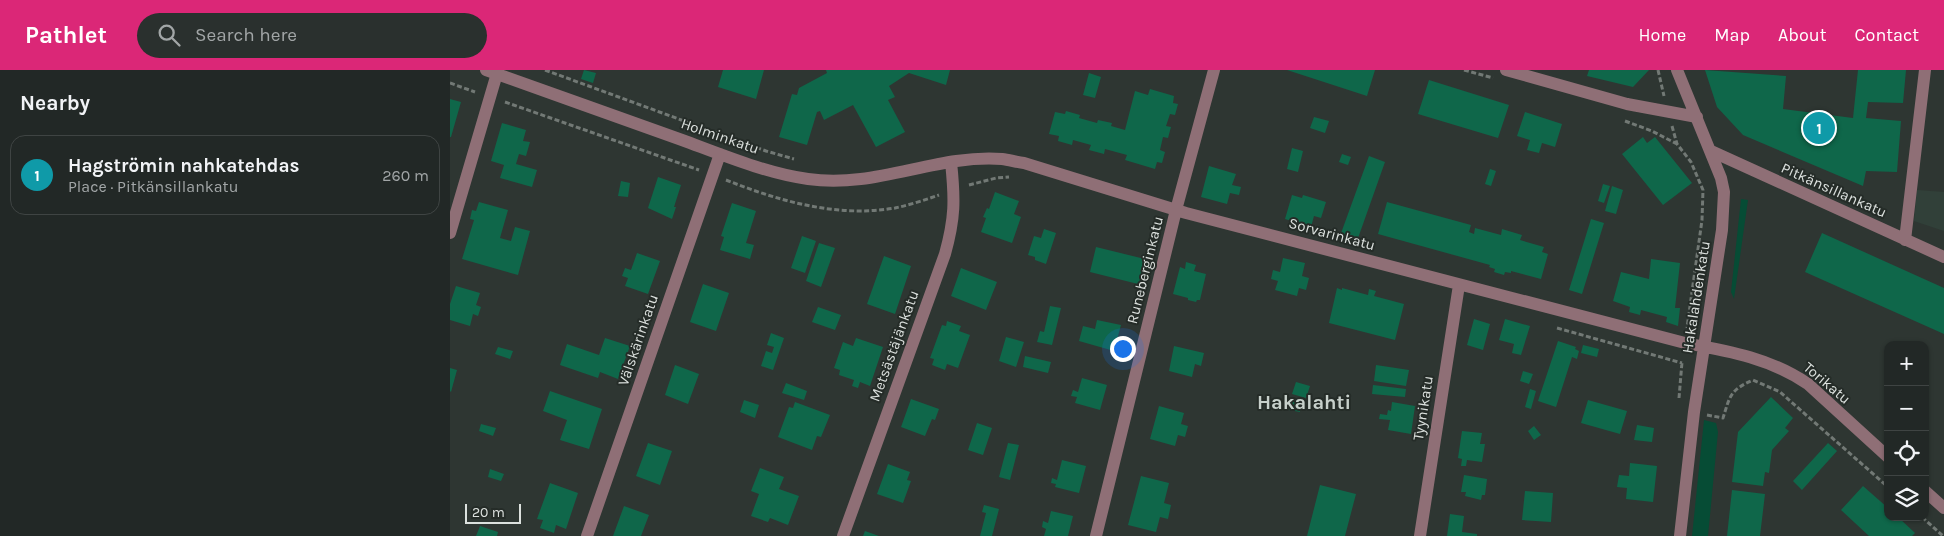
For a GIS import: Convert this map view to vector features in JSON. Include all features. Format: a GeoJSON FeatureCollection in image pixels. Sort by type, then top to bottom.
{"type":"FeatureCollection","features":[{"type":"Feature","properties":{"kind":"street","name":"Runeberginkatu"},"geometry":{"type":"LineString","coordinates":[[1096,536],[1176,210],[1214,70]]}},
{"type":"Feature","properties":{"kind":"street"},"geometry":{"type":"LineString","coordinates":[[1506,70],[1627,104],[1697,117]]}},
{"type":"Feature","properties":{"kind":"street","name":"Hakalahdenkatu"},"geometry":{"type":"LineString","coordinates":[[1677,70],[1722,178],[1724,192],[1722,230],[1694,412],[1680,536]]}},
{"type":"Feature","properties":{"kind":"street"},"geometry":{"type":"LineString","coordinates":[[1905,240],[1909,224],[1925,70]]}},
{"type":"Feature","properties":{"kind":"street"},"geometry":{"type":"LineString","coordinates":[[450,233],[491,97],[494,71]]}},
{"type":"Feature","properties":{"kind":"street","name":"Holminkatu"},"geometry":{"type":"LineString","coordinates":[[494,71],[720,154],[783,174],[807,179],[834,181],[869,179],[951,162]]}},
{"type":"Feature","properties":{"kind":"street","name":"Pitkänsillankatu"},"geometry":{"type":"LineString","coordinates":[[1711,151],[1944,257]]}},
{"type":"Feature","properties":{"kind":"street","name":"Välskärinkatu"},"geometry":{"type":"LineString","coordinates":[[587,536],[720,154]]}},
{"type":"Feature","properties":{"kind":"street","name":"Sorvarinkatu"},"geometry":{"type":"LineString","coordinates":[[951,162],[1003,159],[1024,164],[1176,210],[1459,285],[1705,347]]}},
{"type":"Feature","properties":{"kind":"street","name":"Metsästäjänkatu"},"geometry":{"type":"LineString","coordinates":[[843,536],[945,254],[955,205],[951,162]]}},
{"type":"Feature","properties":{"kind":"street","name":"Tyynikatu"},"geometry":{"type":"LineString","coordinates":[[1420,536],[1459,285]]}},
{"type":"Feature","properties":{"kind":"street","name":"Torikatu"},"geometry":{"type":"LineString","coordinates":[[1705,347],[1757,358],[1794,375],[1808,384],[1884,453]]}},
{"type":"Feature","properties":{"kind":"street"},"geometry":{"type":"LineString","coordinates":[[1929,495],[1944,508]]}},
{"type":"Feature","properties":{"kind":"path"},"geometry":{"type":"LineString","coordinates":[[1658,70],[1677,144],[1691,162],[1703,190],[1702,220],[1678,399]]}},
{"type":"Feature","properties":{"kind":"path"},"geometry":{"type":"LineString","coordinates":[[450,82],[780,199],[835,210],[895,208],[996,178],[1010,177]]}},
{"type":"Feature","properties":{"kind":"path"},"geometry":{"type":"LineString","coordinates":[[1551,326],[1682,363]]}},
{"type":"Feature","properties":{"kind":"path"},"geometry":{"type":"LineString","coordinates":[[1723,418],[1730,395],[1742,385],[1754,380],[1767,385],[1780,392],[1884,483]]}},
{"type":"Feature","properties":{"kind":"path"},"geometry":{"type":"LineString","coordinates":[[1926,521],[1943,536]]}},
{"type":"Feature","properties":{"kind":"shaded area"},"geometry":{"type":"Polygon","coordinates":[[[1917,190],[1944,192],[1944,231],[1914,221],[1917,190]]]}},
{"type":"Feature","properties":{"kind":"green space"},"geometry":{"type":"Polygon","coordinates":[[[1741,199],[1748,200],[1734,299],[1731,292],[1741,199]]]}},
{"type":"Feature","properties":{"kind":"green space"},"geometry":{"type":"Polygon","coordinates":[[[1704,420],[1716,423],[1718,432],[1708,536],[1692,536],[1704,420]]]}},
{"type":"Feature","properties":{"kind":"building"},"geometry":{"type":"Polygon","coordinates":[[[584,70],[596,73],[593,83],[581,79],[584,70]]]}},
{"type":"Feature","properties":{"kind":"building"},"geometry":{"type":"Polygon","coordinates":[[[723,70],[764,70],[756,99],[718,87],[723,70]]]}},
{"type":"Feature","properties":{"kind":"building"},"geometry":{"type":"Polygon","coordinates":[[[826,70],[950,70],[946,85],[909,73],[889,86],[895,97],[888,100],[905,132],[876,147],[853,105],[824,120],[820,111],[817,112],[807,145],[779,137],[792,94],[797,95],[799,88],[827,73],[826,70]]]}},
{"type":"Feature","properties":{"kind":"building"},"geometry":{"type":"Polygon","coordinates":[[[1287,70],[1375,70],[1367,96],[1287,70]]]}},
{"type":"Feature","properties":{"kind":"building"},"geometry":{"type":"Polygon","coordinates":[[[1589,70],[1649,70],[1633,87],[1587,76],[1589,70]]]}},
{"type":"Feature","properties":{"kind":"building"},"geometry":{"type":"Polygon","coordinates":[[[1705,70],[1786,76],[1783,109],[1853,118],[1858,70],[1906,70],[1903,103],[1868,102],[1866,118],[1901,121],[1897,172],[1866,171],[1863,186],[1743,135],[1717,107],[1705,70]]]}},
{"type":"Feature","properties":{"kind":"building"},"geometry":{"type":"Polygon","coordinates":[[[1089,73],[1101,77],[1095,98],[1083,95],[1089,73]]]}},
{"type":"Feature","properties":{"kind":"building"},"geometry":{"type":"Polygon","coordinates":[[[1429,80],[1509,105],[1498,138],[1418,114],[1429,80]]]}},
{"type":"Feature","properties":{"kind":"building"},"geometry":{"type":"Polygon","coordinates":[[[1150,89],[1174,96],[1173,103],[1178,104],[1175,115],[1170,114],[1166,126],[1171,127],[1168,138],[1163,137],[1160,150],[1165,152],[1162,163],[1157,162],[1155,169],[1125,160],[1127,155],[1105,149],[1104,154],[1089,150],[1091,145],[1073,140],[1072,145],[1058,141],[1059,136],[1049,134],[1055,112],[1065,114],[1066,111],[1080,115],[1079,118],[1097,123],[1098,120],[1112,123],[1111,126],[1125,130],[1135,91],[1148,95],[1150,89]]]}},
{"type":"Feature","properties":{"kind":"building"},"geometry":{"type":"Polygon","coordinates":[[[450,99],[461,102],[451,137],[450,137],[450,99]]]}},
{"type":"Feature","properties":{"kind":"building"},"geometry":{"type":"Polygon","coordinates":[[[1525,112],[1562,124],[1555,147],[1542,143],[1539,153],[1527,150],[1530,140],[1517,136],[1525,112]]]}},
{"type":"Feature","properties":{"kind":"building"},"geometry":{"type":"Polygon","coordinates":[[[1314,117],[1329,121],[1325,133],[1310,128],[1314,117]]]}},
{"type":"Feature","properties":{"kind":"building"},"geometry":{"type":"Polygon","coordinates":[[[502,123],[526,130],[523,141],[530,142],[526,156],[519,154],[516,164],[537,170],[532,187],[500,178],[504,165],[491,161],[502,123]]]}},
{"type":"Feature","properties":{"kind":"building"},"geometry":{"type":"Polygon","coordinates":[[[1643,137],[1647,143],[1655,137],[1692,183],[1663,205],[1622,154],[1643,137]]]}},
{"type":"Feature","properties":{"kind":"building"},"geometry":{"type":"Polygon","coordinates":[[[1292,148],[1303,151],[1298,172],[1287,169],[1292,148]]]}},
{"type":"Feature","properties":{"kind":"building"},"geometry":{"type":"Polygon","coordinates":[[[1342,154],[1351,157],[1348,165],[1339,162],[1342,154]]]}},
{"type":"Feature","properties":{"kind":"building"},"geometry":{"type":"Polygon","coordinates":[[[1369,156],[1385,162],[1357,241],[1340,236],[1369,156]]]}},
{"type":"Feature","properties":{"kind":"building"},"geometry":{"type":"Polygon","coordinates":[[[1209,166],[1236,174],[1232,185],[1241,187],[1239,195],[1230,193],[1227,204],[1201,197],[1209,166]]]}},
{"type":"Feature","properties":{"kind":"building"},"geometry":{"type":"Polygon","coordinates":[[[1490,169],[1496,171],[1491,186],[1485,184],[1490,169]]]}},
{"type":"Feature","properties":{"kind":"building"},"geometry":{"type":"Polygon","coordinates":[[[658,177],[681,185],[672,219],[648,208],[658,177]]]}},
{"type":"Feature","properties":{"kind":"building"},"geometry":{"type":"Polygon","coordinates":[[[621,181],[630,183],[628,197],[618,196],[621,181]]]}},
{"type":"Feature","properties":{"kind":"building"},"geometry":{"type":"Polygon","coordinates":[[[1603,184],[1610,186],[1604,203],[1598,201],[1603,184]]]}},
{"type":"Feature","properties":{"kind":"building"},"geometry":{"type":"Polygon","coordinates":[[[1612,186],[1623,190],[1616,214],[1605,211],[1612,186]]]}},
{"type":"Feature","properties":{"kind":"building"},"geometry":{"type":"Polygon","coordinates":[[[995,192],[1019,201],[1014,214],[1021,217],[1012,243],[981,232],[986,218],[983,217],[987,208],[989,209],[995,192]]]}},
{"type":"Feature","properties":{"kind":"building"},"geometry":{"type":"Polygon","coordinates":[[[1292,195],[1302,198],[1303,195],[1326,202],[1321,218],[1314,216],[1311,227],[1285,219],[1292,195]]]}},
{"type":"Feature","properties":{"kind":"building"},"geometry":{"type":"Polygon","coordinates":[[[479,202],[508,210],[500,238],[511,241],[515,227],[530,231],[518,275],[462,259],[474,220],[470,219],[472,210],[476,211],[479,202]]]}},
{"type":"Feature","properties":{"kind":"building"},"geometry":{"type":"Polygon","coordinates":[[[1387,202],[1471,225],[1469,232],[1474,234],[1475,228],[1501,235],[1502,229],[1522,235],[1520,240],[1544,247],[1542,252],[1548,254],[1541,279],[1511,271],[1511,273],[1505,272],[1504,275],[1494,272],[1495,269],[1489,267],[1490,265],[1378,234],[1387,202]]]}},
{"type":"Feature","properties":{"kind":"building"},"geometry":{"type":"Polygon","coordinates":[[[732,203],[756,211],[746,243],[754,245],[750,259],[720,250],[724,237],[721,236],[732,203]]]}},
{"type":"Feature","properties":{"kind":"building"},"geometry":{"type":"Polygon","coordinates":[[[1591,219],[1604,223],[1582,294],[1569,290],[1591,219]]]}},
{"type":"Feature","properties":{"kind":"building"},"geometry":{"type":"Polygon","coordinates":[[[1044,229],[1056,233],[1046,264],[1028,255],[1034,236],[1041,238],[1044,229]]]}},
{"type":"Feature","properties":{"kind":"building"},"geometry":{"type":"Polygon","coordinates":[[[1822,233],[1944,288],[1944,334],[1805,272],[1822,233]]]}},
{"type":"Feature","properties":{"kind":"building"},"geometry":{"type":"Polygon","coordinates":[[[802,236],[816,241],[805,273],[791,268],[802,236]]]}},
{"type":"Feature","properties":{"kind":"building"},"geometry":{"type":"Polygon","coordinates":[[[819,243],[835,248],[821,287],[806,281],[819,243]]]}},
{"type":"Feature","properties":{"kind":"building"},"geometry":{"type":"Polygon","coordinates":[[[1096,247],[1153,261],[1146,286],[1090,272],[1096,247]]]}},
{"type":"Feature","properties":{"kind":"building"},"geometry":{"type":"Polygon","coordinates":[[[637,253],[660,261],[648,294],[625,286],[628,278],[622,276],[625,268],[631,270],[637,253]]]}},
{"type":"Feature","properties":{"kind":"building"},"geometry":{"type":"Polygon","coordinates":[[[884,256],[911,266],[895,314],[867,304],[884,256]]]}},
{"type":"Feature","properties":{"kind":"building"},"geometry":{"type":"Polygon","coordinates":[[[1283,258],[1305,263],[1302,276],[1309,278],[1306,290],[1299,288],[1297,296],[1275,290],[1278,281],[1271,279],[1273,270],[1280,272],[1283,258]]]}},
{"type":"Feature","properties":{"kind":"building"},"geometry":{"type":"Polygon","coordinates":[[[1651,259],[1680,263],[1675,308],[1680,308],[1678,326],[1666,322],[1667,317],[1641,310],[1640,315],[1629,312],[1630,307],[1613,301],[1621,272],[1649,279],[1651,259]]]}},
{"type":"Feature","properties":{"kind":"building"},"geometry":{"type":"Polygon","coordinates":[[[1186,262],[1196,265],[1194,271],[1206,274],[1200,300],[1196,302],[1173,294],[1180,267],[1185,269],[1186,262]]]}},
{"type":"Feature","properties":{"kind":"building"},"geometry":{"type":"Polygon","coordinates":[[[961,268],[997,282],[986,310],[951,296],[961,268]]]}},
{"type":"Feature","properties":{"kind":"building"},"geometry":{"type":"Polygon","coordinates":[[[703,284],[729,293],[716,331],[690,322],[703,284]]]}},
{"type":"Feature","properties":{"kind":"building"},"geometry":{"type":"Polygon","coordinates":[[[456,286],[480,293],[476,305],[481,307],[478,316],[473,314],[470,326],[450,320],[450,304],[456,286]]]}},
{"type":"Feature","properties":{"kind":"building"},"geometry":{"type":"Polygon","coordinates":[[[1337,288],[1368,295],[1369,289],[1376,291],[1374,296],[1404,304],[1395,340],[1329,323],[1337,288]]]}},
{"type":"Feature","properties":{"kind":"building"},"geometry":{"type":"Polygon","coordinates":[[[1050,306],[1061,308],[1052,345],[1037,342],[1040,331],[1044,332],[1050,306]]]}},
{"type":"Feature","properties":{"kind":"building"},"geometry":{"type":"Polygon","coordinates":[[[818,307],[841,315],[835,330],[812,322],[818,307]]]}},
{"type":"Feature","properties":{"kind":"building"},"geometry":{"type":"Polygon","coordinates":[[[1474,319],[1490,324],[1483,350],[1467,345],[1474,319]]]}},
{"type":"Feature","properties":{"kind":"building"},"geometry":{"type":"Polygon","coordinates":[[[1505,319],[1530,326],[1521,355],[1512,353],[1514,344],[1499,340],[1505,319]]]}},
{"type":"Feature","properties":{"kind":"building"},"geometry":{"type":"Polygon","coordinates":[[[1097,320],[1121,325],[1114,351],[1079,341],[1083,326],[1095,329],[1097,320]]]}},
{"type":"Feature","properties":{"kind":"building"},"geometry":{"type":"Polygon","coordinates":[[[947,321],[961,326],[959,331],[970,335],[958,368],[947,364],[945,370],[932,365],[934,359],[930,358],[942,325],[946,326],[947,321]]]}},
{"type":"Feature","properties":{"kind":"building"},"geometry":{"type":"Polygon","coordinates":[[[771,333],[784,338],[773,370],[761,366],[766,351],[772,353],[774,347],[767,345],[771,333]]]}},
{"type":"Feature","properties":{"kind":"building"},"geometry":{"type":"Polygon","coordinates":[[[1006,337],[1024,342],[1016,367],[999,361],[1006,337]]]}},
{"type":"Feature","properties":{"kind":"building"},"geometry":{"type":"Polygon","coordinates":[[[605,338],[630,346],[618,379],[600,372],[598,378],[560,365],[567,344],[599,355],[605,338]]]}},
{"type":"Feature","properties":{"kind":"building"},"geometry":{"type":"Polygon","coordinates":[[[856,338],[883,347],[870,386],[860,382],[858,388],[852,386],[854,380],[839,375],[840,370],[834,368],[843,342],[853,346],[856,338]]]}},
{"type":"Feature","properties":{"kind":"building"},"geometry":{"type":"Polygon","coordinates":[[[1558,341],[1576,347],[1575,349],[1579,351],[1577,359],[1572,357],[1556,407],[1538,401],[1558,341]]]}},
{"type":"Feature","properties":{"kind":"building"},"geometry":{"type":"Polygon","coordinates":[[[1583,345],[1599,349],[1597,357],[1581,353],[1583,345]]]}},
{"type":"Feature","properties":{"kind":"building"},"geometry":{"type":"Polygon","coordinates":[[[1174,346],[1204,353],[1201,366],[1195,364],[1192,377],[1169,371],[1174,346]]]}},
{"type":"Feature","properties":{"kind":"building"},"geometry":{"type":"Polygon","coordinates":[[[498,347],[513,351],[510,359],[495,354],[498,347]]]}},
{"type":"Feature","properties":{"kind":"building"},"geometry":{"type":"Polygon","coordinates":[[[1025,356],[1051,362],[1048,373],[1023,367],[1025,356]]]}},
{"type":"Feature","properties":{"kind":"building"},"geometry":{"type":"Polygon","coordinates":[[[675,365],[699,374],[688,404],[665,395],[675,365]]]}},
{"type":"Feature","properties":{"kind":"building"},"geometry":{"type":"Polygon","coordinates":[[[1376,365],[1409,370],[1406,386],[1374,381],[1376,365]]]}},
{"type":"Feature","properties":{"kind":"building"},"geometry":{"type":"Polygon","coordinates":[[[450,368],[457,370],[451,392],[450,391],[450,368]]]}},
{"type":"Feature","properties":{"kind":"building"},"geometry":{"type":"Polygon","coordinates":[[[1523,371],[1533,374],[1529,384],[1520,381],[1523,371]]]}},
{"type":"Feature","properties":{"kind":"building"},"geometry":{"type":"Polygon","coordinates":[[[1082,378],[1107,385],[1100,410],[1075,403],[1077,397],[1071,396],[1073,390],[1078,392],[1082,378]]]}},
{"type":"Feature","properties":{"kind":"building"},"geometry":{"type":"Polygon","coordinates":[[[1296,382],[1310,386],[1306,398],[1292,394],[1296,382]]]}},
{"type":"Feature","properties":{"kind":"building"},"geometry":{"type":"Polygon","coordinates":[[[786,383],[807,391],[804,400],[782,393],[786,383]]]}},
{"type":"Feature","properties":{"kind":"building"},"geometry":{"type":"Polygon","coordinates":[[[1373,385],[1406,389],[1405,397],[1372,394],[1373,385]]]}},
{"type":"Feature","properties":{"kind":"building"},"geometry":{"type":"Polygon","coordinates":[[[1530,389],[1536,391],[1531,409],[1525,407],[1530,389]]]}},
{"type":"Feature","properties":{"kind":"building"},"geometry":{"type":"Polygon","coordinates":[[[550,391],[602,409],[589,449],[560,440],[567,420],[543,411],[550,391]]]}},
{"type":"Feature","properties":{"kind":"building"},"geometry":{"type":"Polygon","coordinates":[[[1771,397],[1793,418],[1785,428],[1789,431],[1772,450],[1769,473],[1765,472],[1763,486],[1732,482],[1738,432],[1771,397]]]}},
{"type":"Feature","properties":{"kind":"building"},"geometry":{"type":"Polygon","coordinates":[[[911,399],[939,409],[935,420],[932,419],[925,436],[901,427],[911,399]]]}},
{"type":"Feature","properties":{"kind":"building"},"geometry":{"type":"Polygon","coordinates":[[[1291,399],[1301,401],[1300,412],[1289,410],[1291,399]]]}},
{"type":"Feature","properties":{"kind":"building"},"geometry":{"type":"Polygon","coordinates":[[[744,400],[759,405],[755,418],[740,412],[744,400]]]}},
{"type":"Feature","properties":{"kind":"building"},"geometry":{"type":"Polygon","coordinates":[[[1588,400],[1627,411],[1620,434],[1581,423],[1588,400]]]}},
{"type":"Feature","properties":{"kind":"building"},"geometry":{"type":"Polygon","coordinates":[[[795,402],[830,415],[821,437],[817,436],[812,450],[778,437],[789,407],[793,408],[795,402]]]}},
{"type":"Feature","properties":{"kind":"building"},"geometry":{"type":"Polygon","coordinates":[[[1392,402],[1415,406],[1411,434],[1388,430],[1390,420],[1379,419],[1380,414],[1387,415],[1388,410],[1391,411],[1392,402]]]}},
{"type":"Feature","properties":{"kind":"building"},"geometry":{"type":"Polygon","coordinates":[[[1159,406],[1184,413],[1181,424],[1188,426],[1185,437],[1178,435],[1175,446],[1150,439],[1159,406]]]}},
{"type":"Feature","properties":{"kind":"building"},"geometry":{"type":"Polygon","coordinates":[[[977,423],[992,428],[983,455],[968,450],[977,423]]]}},
{"type":"Feature","properties":{"kind":"building"},"geometry":{"type":"Polygon","coordinates":[[[481,424],[496,428],[493,436],[479,431],[481,424]]]}},
{"type":"Feature","properties":{"kind":"building"},"geometry":{"type":"Polygon","coordinates":[[[1637,425],[1654,428],[1652,442],[1634,440],[1637,425]]]}},
{"type":"Feature","properties":{"kind":"building"},"geometry":{"type":"Polygon","coordinates":[[[1534,426],[1541,435],[1534,440],[1528,431],[1534,426]]]}},
{"type":"Feature","properties":{"kind":"building"},"geometry":{"type":"Polygon","coordinates":[[[1462,431],[1482,433],[1480,444],[1485,444],[1482,462],[1467,460],[1466,466],[1461,466],[1462,459],[1458,458],[1462,431]]]}},
{"type":"Feature","properties":{"kind":"building"},"geometry":{"type":"Polygon","coordinates":[[[648,443],[672,451],[660,485],[636,476],[648,443]]]}},
{"type":"Feature","properties":{"kind":"building"},"geometry":{"type":"Polygon","coordinates":[[[1008,443],[1019,445],[1010,480],[999,477],[1008,443]]]}},
{"type":"Feature","properties":{"kind":"building"},"geometry":{"type":"Polygon","coordinates":[[[1828,443],[1837,451],[1802,490],[1793,481],[1828,443]]]}},
{"type":"Feature","properties":{"kind":"building"},"geometry":{"type":"Polygon","coordinates":[[[1062,460],[1086,466],[1079,493],[1055,487],[1056,484],[1051,483],[1052,478],[1057,480],[1062,460]]]}},
{"type":"Feature","properties":{"kind":"building"},"geometry":{"type":"Polygon","coordinates":[[[1630,463],[1657,466],[1653,502],[1626,499],[1627,488],[1617,487],[1619,475],[1629,476],[1630,463]]]}},
{"type":"Feature","properties":{"kind":"building"},"geometry":{"type":"Polygon","coordinates":[[[888,464],[910,472],[907,480],[911,481],[903,503],[877,494],[888,464]]]}},
{"type":"Feature","properties":{"kind":"building"},"geometry":{"type":"Polygon","coordinates":[[[760,468],[784,477],[779,489],[799,496],[788,525],[770,518],[768,522],[751,516],[759,494],[751,491],[760,468]]]}},
{"type":"Feature","properties":{"kind":"building"},"geometry":{"type":"Polygon","coordinates":[[[490,469],[504,474],[501,481],[488,477],[490,469]]]}},
{"type":"Feature","properties":{"kind":"building"},"geometry":{"type":"Polygon","coordinates":[[[1464,475],[1487,479],[1485,495],[1482,495],[1481,500],[1465,496],[1466,492],[1461,492],[1464,475]]]}},
{"type":"Feature","properties":{"kind":"building"},"geometry":{"type":"Polygon","coordinates":[[[1141,476],[1169,483],[1164,503],[1171,505],[1168,519],[1160,517],[1156,532],[1128,525],[1141,476]]]}},
{"type":"Feature","properties":{"kind":"building"},"geometry":{"type":"Polygon","coordinates":[[[550,483],[578,493],[566,529],[556,525],[554,533],[540,528],[543,520],[537,519],[550,483]]]}},
{"type":"Feature","properties":{"kind":"building"},"geometry":{"type":"Polygon","coordinates":[[[1320,485],[1356,494],[1345,536],[1307,536],[1320,485]]]}},
{"type":"Feature","properties":{"kind":"building"},"geometry":{"type":"Polygon","coordinates":[[[1863,486],[1884,504],[1884,521],[1902,521],[1915,533],[1912,536],[1869,536],[1841,510],[1863,486]]]}},
{"type":"Feature","properties":{"kind":"building"},"geometry":{"type":"Polygon","coordinates":[[[1732,490],[1765,494],[1760,536],[1727,536],[1732,490]]]}},
{"type":"Feature","properties":{"kind":"building"},"geometry":{"type":"Polygon","coordinates":[[[1525,491],[1553,493],[1551,522],[1522,520],[1525,491]]]}},
{"type":"Feature","properties":{"kind":"building"},"geometry":{"type":"Polygon","coordinates":[[[984,505],[999,509],[992,536],[980,536],[986,513],[982,512],[984,505]]]}},
{"type":"Feature","properties":{"kind":"building"},"geometry":{"type":"Polygon","coordinates":[[[624,506],[649,515],[641,536],[613,536],[624,506]]]}},
{"type":"Feature","properties":{"kind":"building"},"geometry":{"type":"Polygon","coordinates":[[[1051,511],[1073,516],[1068,536],[1044,536],[1046,529],[1042,527],[1043,521],[1048,523],[1051,511]]]}},
{"type":"Feature","properties":{"kind":"building"},"geometry":{"type":"Polygon","coordinates":[[[1450,514],[1464,516],[1462,532],[1477,534],[1477,536],[1447,536],[1450,514]]]}},
{"type":"Feature","properties":{"kind":"building"},"geometry":{"type":"Polygon","coordinates":[[[480,526],[498,532],[497,536],[476,536],[480,526]]]}},
{"type":"Feature","properties":{"kind":"building"},"geometry":{"type":"Polygon","coordinates":[[[865,531],[879,536],[863,536],[865,531]]]}},
{"type":"Feature","properties":{"kind":"place","name":"Hagströmin nahkatehdas"},"geometry":{"type":"Point","coordinates":[1819,128]}},
{"type":"Feature","properties":{"kind":"district","name":"Hakalahti"},"geometry":{"type":"Point","coordinates":[1304,402]}}]}
